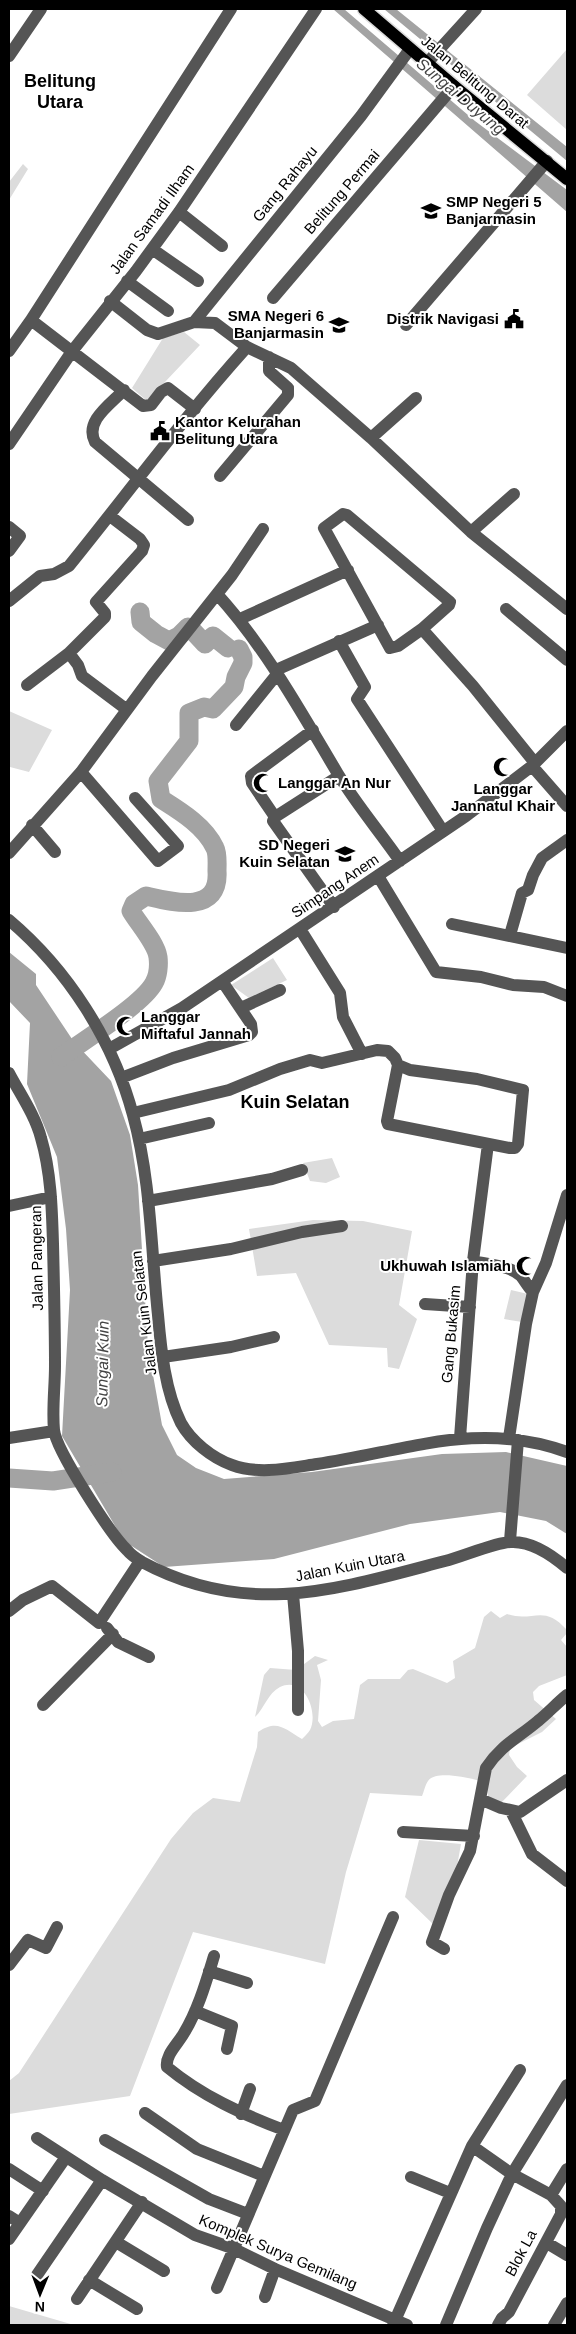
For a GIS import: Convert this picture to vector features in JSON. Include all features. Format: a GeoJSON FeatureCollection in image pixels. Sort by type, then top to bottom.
{"type":"FeatureCollection","features":[{"type":"Feature","properties":{"kind":"main road","name":"Jalan Belitung Darat"},"geometry":{"type":"LineString","coordinates":[[368,10],[404,56],[435,54],[450,91],[567,178]]}},
{"type":"Feature","properties":{"kind":"street"},"geometry":{"type":"LineString","coordinates":[[9,56],[41,9]]}},
{"type":"Feature","properties":{"kind":"street"},"geometry":{"type":"LineString","coordinates":[[9,351],[31,320],[231,9]]}},
{"type":"Feature","properties":{"kind":"street","name":"Jalan Samadi Ilham"},"geometry":{"type":"LineString","coordinates":[[9,444],[73,350],[152,249],[316,9]]}},
{"type":"Feature","properties":{"kind":"street"},"geometry":{"type":"LineString","coordinates":[[435,54],[476,9]]}},
{"type":"Feature","properties":{"kind":"street","name":"Gang Rahayu"},"geometry":{"type":"LineString","coordinates":[[194,322],[361,116],[404,56]]}},
{"type":"Feature","properties":{"kind":"street","name":"Belitung Permai"},"geometry":{"type":"LineString","coordinates":[[273,298],[450,91]]}},
{"type":"Feature","properties":{"kind":"street"},"geometry":{"type":"LineString","coordinates":[[406,325],[547,162]]}},
{"type":"Feature","properties":{"kind":"street"},"geometry":{"type":"LineString","coordinates":[[178,212],[222,246]]}},
{"type":"Feature","properties":{"kind":"street"},"geometry":{"type":"LineString","coordinates":[[152,249],[198,281]]}},
{"type":"Feature","properties":{"kind":"street"},"geometry":{"type":"LineString","coordinates":[[127,281],[168,311]]}},
{"type":"Feature","properties":{"kind":"street"},"geometry":{"type":"LineString","coordinates":[[110,301],[147,330],[158,334],[194,322],[215,323],[247,347],[291,368],[471,532],[567,609]]}},
{"type":"Feature","properties":{"kind":"street"},"geometry":{"type":"LineString","coordinates":[[31,320],[73,350],[144,406],[152,405],[161,392],[168,388],[195,409]]}},
{"type":"Feature","properties":{"kind":"street"},"geometry":{"type":"LineString","coordinates":[[9,601],[40,576],[54,574],[69,566],[209,390],[247,347]]}},
{"type":"Feature","properties":{"kind":"street"},"geometry":{"type":"LineString","coordinates":[[220,476],[288,394],[288,388],[270,371],[268,356]]}},
{"type":"Feature","properties":{"kind":"street"},"geometry":{"type":"LineString","coordinates":[[124,390],[94,422],[91,432],[94,442],[188,520]]}},
{"type":"Feature","properties":{"kind":"street"},"geometry":{"type":"LineString","coordinates":[[370,438],[416,398]]}},
{"type":"Feature","properties":{"kind":"street"},"geometry":{"type":"LineString","coordinates":[[471,532],[514,494]]}},
{"type":"Feature","properties":{"kind":"street"},"geometry":{"type":"LineString","coordinates":[[343,514],[450,602],[422,629],[398,646],[390,648],[378,625],[324,528],[343,514]]}},
{"type":"Feature","properties":{"kind":"street"},"geometry":{"type":"LineString","coordinates":[[27,685],[69,654],[105,617],[105,613],[96,603],[97,600],[142,552],[144,545],[140,539],[110,516]]}},
{"type":"Feature","properties":{"kind":"street"},"geometry":{"type":"LineString","coordinates":[[9,527],[20,536],[9,551]]}},
{"type":"Feature","properties":{"kind":"street"},"geometry":{"type":"LineString","coordinates":[[9,852],[81,772],[126,709],[218,594],[263,530]]}},
{"type":"Feature","properties":{"kind":"street"},"geometry":{"type":"LineString","coordinates":[[240,619],[348,570]]}},
{"type":"Feature","properties":{"kind":"street"},"geometry":{"type":"LineString","coordinates":[[218,594],[240,619],[277,672],[339,776],[400,861]]}},
{"type":"Feature","properties":{"kind":"street"},"geometry":{"type":"LineString","coordinates":[[506,609],[567,660]]}},
{"type":"Feature","properties":{"kind":"street"},"geometry":{"type":"LineString","coordinates":[[236,725],[277,672],[378,625]]}},
{"type":"Feature","properties":{"kind":"street"},"geometry":{"type":"LineString","coordinates":[[422,629],[474,686],[567,806]]}},
{"type":"Feature","properties":{"kind":"street"},"geometry":{"type":"LineString","coordinates":[[339,642],[365,687],[357,699],[443,831]]}},
{"type":"Feature","properties":{"kind":"street"},"geometry":{"type":"LineString","coordinates":[[69,654],[78,665],[82,676],[126,709]]}},
{"type":"Feature","properties":{"kind":"street"},"geometry":{"type":"LineString","coordinates":[[276,817],[252,783],[251,776],[313,730]]}},
{"type":"Feature","properties":{"kind":"street","name":"Simpang Anem"},"geometry":{"type":"LineString","coordinates":[[109,1049],[182,1008],[334,907],[443,831],[533,764],[567,731]]}},
{"type":"Feature","properties":{"kind":"street"},"geometry":{"type":"LineString","coordinates":[[81,772],[158,861],[178,846],[135,798]]}},
{"type":"Feature","properties":{"kind":"street"},"geometry":{"type":"LineString","coordinates":[[334,907],[274,824],[276,817],[339,776]]}},
{"type":"Feature","properties":{"kind":"street"},"geometry":{"type":"LineString","coordinates":[[32,825],[55,852]]}},
{"type":"Feature","properties":{"kind":"street"},"geometry":{"type":"LineString","coordinates":[[510,935],[522,892],[528,890],[542,858],[567,840]]}},
{"type":"Feature","properties":{"kind":"street"},"geometry":{"type":"LineString","coordinates":[[378,876],[436,972],[481,976],[513,985],[544,987],[567,996]]}},
{"type":"Feature","properties":{"kind":"street","name":"Jalan Kuin Selatan"},"geometry":{"type":"LineString","coordinates":[[9,920],[42,950],[98,1029],[121,1078],[133,1113],[139,1139],[148,1201],[163,1357],[174,1404],[182,1424],[209,1453],[232,1466],[263,1470],[288,1469],[412,1444],[460,1438],[550,1446],[567,1452]]}},
{"type":"Feature","properties":{"kind":"street"},"geometry":{"type":"LineString","coordinates":[[452,924],[567,948]]}},
{"type":"Feature","properties":{"kind":"street"},"geometry":{"type":"LineString","coordinates":[[300,929],[340,994],[343,1017],[362,1054]]}},
{"type":"Feature","properties":{"kind":"street"},"geometry":{"type":"LineString","coordinates":[[121,1078],[173,1058],[249,1035],[252,1030],[252,1024],[222,981]]}},
{"type":"Feature","properties":{"kind":"street"},"geometry":{"type":"LineString","coordinates":[[241,1008],[280,990]]}},
{"type":"Feature","properties":{"kind":"street"},"geometry":{"type":"LineString","coordinates":[[133,1113],[229,1090],[280,1069],[310,1060],[322,1064],[377,1050],[388,1051],[396,1058],[398,1065],[388,1113],[388,1124],[488,1144],[515,1148],[518,1144],[523,1090],[477,1080],[410,1070],[398,1065]]}},
{"type":"Feature","properties":{"kind":"street","name":"Jalan Pangeran"},"geometry":{"type":"LineString","coordinates":[[9,1072],[37,1125],[42,1140],[51,1197],[54,1432],[60,1450],[114,1535]]}},
{"type":"Feature","properties":{"kind":"street"},"geometry":{"type":"LineString","coordinates":[[139,1139],[209,1123]]}},
{"type":"Feature","properties":{"kind":"street","name":"Gang Bukasim"},"geometry":{"type":"LineString","coordinates":[[460,1438],[474,1261],[488,1144]]}},
{"type":"Feature","properties":{"kind":"street"},"geometry":{"type":"LineString","coordinates":[[148,1201],[272,1179],[302,1170]]}},
{"type":"Feature","properties":{"kind":"street"},"geometry":{"type":"LineString","coordinates":[[510,1537],[515,1443],[526,1324],[533,1292],[546,1263],[567,1195]]}},
{"type":"Feature","properties":{"kind":"street"},"geometry":{"type":"LineString","coordinates":[[9,1206],[51,1197]]}},
{"type":"Feature","properties":{"kind":"street"},"geometry":{"type":"LineString","coordinates":[[153,1261],[342,1226]]}},
{"type":"Feature","properties":{"kind":"street"},"geometry":{"type":"LineString","coordinates":[[474,1261],[509,1270],[520,1275],[533,1292]]}},
{"type":"Feature","properties":{"kind":"street"},"geometry":{"type":"LineString","coordinates":[[425,1304],[470,1307]]}},
{"type":"Feature","properties":{"kind":"street"},"geometry":{"type":"LineString","coordinates":[[163,1357],[274,1337]]}},
{"type":"Feature","properties":{"kind":"street"},"geometry":{"type":"LineString","coordinates":[[9,1438],[54,1432]]}},
{"type":"Feature","properties":{"kind":"street","name":"Jalan Kuin Utara"},"geometry":{"type":"LineString","coordinates":[[114,1535],[127,1551],[140,1561],[177,1578],[228,1591],[260,1595],[321,1591],[370,1581],[461,1557],[510,1537],[534,1547],[567,1568]]}},
{"type":"Feature","properties":{"kind":"street"},"geometry":{"type":"LineString","coordinates":[[99,1623],[140,1561]]}},
{"type":"Feature","properties":{"kind":"street"},"geometry":{"type":"LineString","coordinates":[[9,1611],[23,1600],[52,1586],[113,1634],[118,1642],[149,1657]]}},
{"type":"Feature","properties":{"kind":"street"},"geometry":{"type":"LineString","coordinates":[[292,1594],[298,1651],[298,1710]]}},
{"type":"Feature","properties":{"kind":"street"},"geometry":{"type":"LineString","coordinates":[[43,1705],[113,1634]]}},
{"type":"Feature","properties":{"kind":"street"},"geometry":{"type":"LineString","coordinates":[[444,1949],[432,1942],[449,1895],[470,1851],[486,1768],[492,1757],[503,1747],[537,1722],[567,1695]]}},
{"type":"Feature","properties":{"kind":"street"},"geometry":{"type":"LineString","coordinates":[[480,1799],[511,1812],[520,1812],[567,1780]]}},
{"type":"Feature","properties":{"kind":"street"},"geometry":{"type":"LineString","coordinates":[[511,1812],[532,1854],[567,1881]]}},
{"type":"Feature","properties":{"kind":"street"},"geometry":{"type":"LineString","coordinates":[[403,1832],[474,1836]]}},
{"type":"Feature","properties":{"kind":"street"},"geometry":{"type":"LineString","coordinates":[[217,2288],[232,2248],[293,2110],[315,2101],[393,1917]]}},
{"type":"Feature","properties":{"kind":"street"},"geometry":{"type":"LineString","coordinates":[[9,1965],[28,1940],[46,1948],[57,1926]]}},
{"type":"Feature","properties":{"kind":"street"},"geometry":{"type":"LineString","coordinates":[[214,1956],[195,2010],[184,2033],[168,2056],[167,2067],[188,2084],[241,2114],[284,2130]]}},
{"type":"Feature","properties":{"kind":"street"},"geometry":{"type":"LineString","coordinates":[[209,1971],[247,1983]]}},
{"type":"Feature","properties":{"kind":"street"},"geometry":{"type":"LineString","coordinates":[[195,2010],[232,2026],[227,2049]]}},
{"type":"Feature","properties":{"kind":"street"},"geometry":{"type":"LineString","coordinates":[[399,2324],[450,2193],[472,2146],[520,2070]]}},
{"type":"Feature","properties":{"kind":"street"},"geometry":{"type":"LineString","coordinates":[[446,2325],[512,2174],[567,2085]]}},
{"type":"Feature","properties":{"kind":"street"},"geometry":{"type":"LineString","coordinates":[[241,2114],[250,2089]]}},
{"type":"Feature","properties":{"kind":"street"},"geometry":{"type":"LineString","coordinates":[[145,2113],[197,2149],[264,2176]]}},
{"type":"Feature","properties":{"kind":"street","name":"Komplek Surya Gemilang"},"geometry":{"type":"LineString","coordinates":[[37,2138],[102,2180],[195,2235],[232,2248],[399,2324]]}},
{"type":"Feature","properties":{"kind":"street"},"geometry":{"type":"LineString","coordinates":[[105,2140],[209,2199],[248,2214]]}},
{"type":"Feature","properties":{"kind":"street"},"geometry":{"type":"LineString","coordinates":[[472,2146],[512,2174],[551,2194],[567,2169]]}},
{"type":"Feature","properties":{"kind":"street"},"geometry":{"type":"LineString","coordinates":[[9,2239],[14,2220],[43,2191],[66,2157]]}},
{"type":"Feature","properties":{"kind":"street"},"geometry":{"type":"LineString","coordinates":[[9,2169],[43,2191]]}},
{"type":"Feature","properties":{"kind":"street"},"geometry":{"type":"LineString","coordinates":[[411,2177],[450,2193]]}},
{"type":"Feature","properties":{"kind":"street"},"geometry":{"type":"LineString","coordinates":[[37,2275],[102,2180]]}},
{"type":"Feature","properties":{"kind":"street","name":"Blok La"},"geometry":{"type":"LineString","coordinates":[[498,2325],[509,2312],[561,2214],[561,2206],[551,2194]]}},
{"type":"Feature","properties":{"kind":"street"},"geometry":{"type":"LineString","coordinates":[[77,2299],[142,2202]]}},
{"type":"Feature","properties":{"kind":"street"},"geometry":{"type":"LineString","coordinates":[[116,2242],[164,2271]]}},
{"type":"Feature","properties":{"kind":"street"},"geometry":{"type":"LineString","coordinates":[[547,2243],[567,2255]]}},
{"type":"Feature","properties":{"kind":"street"},"geometry":{"type":"LineString","coordinates":[[265,2297],[275,2269]]}},
{"type":"Feature","properties":{"kind":"street"},"geometry":{"type":"LineString","coordinates":[[89,2280],[137,2309]]}},
{"type":"Feature","properties":{"kind":"street"},"geometry":{"type":"LineString","coordinates":[[554,2325],[567,2303]]}},
{"type":"Feature","properties":{"kind":"shaded area"},"geometry":{"type":"Polygon","coordinates":[[[567,49],[567,130],[527,95],[567,49]]]}},
{"type":"Feature","properties":{"kind":"shaded area"},"geometry":{"type":"Polygon","coordinates":[[[23,164],[28,169],[9,200],[9,182],[23,164]]]}},
{"type":"Feature","properties":{"kind":"shaded area"},"geometry":{"type":"Polygon","coordinates":[[[184,332],[200,345],[147,401],[132,388],[163,338],[184,332]]]}},
{"type":"Feature","properties":{"kind":"shaded area"},"geometry":{"type":"Polygon","coordinates":[[[9,711],[52,730],[29,772],[10,767],[9,711]]]}},
{"type":"Feature","properties":{"kind":"shaded area"},"geometry":{"type":"Polygon","coordinates":[[[273,958],[287,980],[249,998],[231,985],[273,958]]]}},
{"type":"Feature","properties":{"kind":"shaded area"},"geometry":{"type":"Polygon","coordinates":[[[332,1158],[340,1177],[326,1183],[310,1181],[303,1163],[332,1158]]]}},
{"type":"Feature","properties":{"kind":"shaded area"},"geometry":{"type":"Polygon","coordinates":[[[313,1220],[363,1221],[412,1231],[399,1305],[417,1319],[399,1369],[388,1367],[387,1348],[329,1345],[296,1273],[257,1276],[249,1229],[313,1220]]]}},
{"type":"Feature","properties":{"kind":"shaded area"},"geometry":{"type":"Polygon","coordinates":[[[511,1290],[528,1294],[522,1322],[504,1319],[511,1290]]]}},
{"type":"Feature","properties":{"kind":"shaded area"},"geometry":{"type":"Polygon","coordinates":[[[491,1611],[500,1618],[507,1614],[524,1617],[544,1615],[559,1622],[567,1630],[567,1633],[561,1640],[567,1647],[567,1675],[539,1686],[533,1692],[534,1700],[556,1719],[542,1732],[510,1748],[509,1755],[517,1767],[527,1776],[500,1804],[488,1798],[487,1783],[447,1775],[432,1777],[428,1781],[422,1796],[370,1793],[346,1872],[325,1964],[193,1932],[130,2096],[9,2114],[9,2081],[19,2073],[171,1839],[193,1813],[213,1798],[240,1802],[257,1747],[258,1732],[271,1726],[276,1726],[302,1739],[310,1730],[312,1722],[311,1705],[307,1697],[296,1686],[289,1685],[276,1690],[255,1717],[264,1675],[270,1668],[296,1670],[315,1656],[328,1660],[317,1665],[321,1680],[318,1721],[322,1727],[333,1721],[354,1719],[360,1685],[368,1679],[400,1679],[408,1670],[413,1669],[447,1683],[455,1678],[453,1661],[475,1648],[484,1617],[491,1611]]]}},
{"type":"Feature","properties":{"kind":"shaded area"},"geometry":{"type":"Polygon","coordinates":[[[419,1840],[461,1844],[456,1872],[433,1924],[405,1897],[419,1840]]]}},
{"type":"Feature","properties":{"kind":"shaded area"},"geometry":{"type":"Polygon","coordinates":[[[9,2306],[74,2325],[9,2325],[9,2306]]]}},
{"type":"Feature","properties":{"kind":"water"},"geometry":{"type":"Polygon","coordinates":[[[333,9],[344,9],[475,121],[567,190],[567,212],[333,9]]]}},
{"type":"Feature","properties":{"kind":"water"},"geometry":{"type":"Polygon","coordinates":[[[384,9],[396,9],[567,147],[567,161],[384,9]]]}},
{"type":"Feature","properties":{"kind":"water","name":"Sungai Kuin"},"geometry":{"type":"Polygon","coordinates":[[[9,952],[36,974],[36,985],[74,1042],[111,1081],[130,1135],[138,1185],[148,1347],[162,1425],[177,1455],[196,1468],[224,1479],[312,1472],[442,1454],[506,1452],[567,1466],[567,1534],[546,1521],[500,1512],[410,1524],[274,1559],[164,1567],[124,1541],[62,1436],[70,1290],[66,1229],[57,1157],[27,1084],[30,1023],[9,1001],[9,952]]]}},
{"type":"Feature","properties":{"kind":"waterway"},"geometry":{"type":"LineString","coordinates":[[140,612],[141,622],[156,634],[169,641],[179,636],[188,627]]}},
{"type":"Feature","properties":{"kind":"waterway"},"geometry":{"type":"LineString","coordinates":[[192,630],[205,644],[213,636],[228,648]]}},
{"type":"Feature","properties":{"kind":"waterway"},"geometry":{"type":"LineString","coordinates":[[61,1057],[125,1012],[148,992],[154,983],[158,967],[157,951],[131,911],[134,904],[146,896],[181,902],[203,900],[211,894],[216,885],[217,856],[211,840],[199,826],[161,799],[158,781],[189,741],[189,713],[204,707],[213,709],[234,687],[236,677],[243,663],[243,657],[239,649]]}},
{"type":"Feature","properties":{"kind":"waterway"},"geometry":{"type":"LineString","coordinates":[[9,1478],[53,1481],[112,1472]]}},
{"type":"Feature","properties":{"kind":"place","name":"SMP Negeri 5 Banjarmasin"},"geometry":{"type":"Point","coordinates":[431,211]}},
{"type":"Feature","properties":{"kind":"place","name":"Distrik Navigasi"},"geometry":{"type":"Point","coordinates":[514,319]}},
{"type":"Feature","properties":{"kind":"place","name":"SMA Negeri 6 Banjarmasin"},"geometry":{"type":"Point","coordinates":[339,325]}},
{"type":"Feature","properties":{"kind":"place","name":"Kantor Kelurahan Belitung Utara"},"geometry":{"type":"Point","coordinates":[160,431]}},
{"type":"Feature","properties":{"kind":"place","name":"Langgar Jannatul Khair"},"geometry":{"type":"Point","coordinates":[503,767]}},
{"type":"Feature","properties":{"kind":"place","name":"Langgar An Nur"},"geometry":{"type":"Point","coordinates":[263,783]}},
{"type":"Feature","properties":{"kind":"place","name":"SD Negeri Kuin Selatan"},"geometry":{"type":"Point","coordinates":[345,854]}},
{"type":"Feature","properties":{"kind":"place","name":"Langgar Miftaful Jannah"},"geometry":{"type":"Point","coordinates":[126,1026]}},
{"type":"Feature","properties":{"kind":"place","name":"Ukhuwah Islamiah"},"geometry":{"type":"Point","coordinates":[526,1266]}},
{"type":"Feature","properties":{"kind":"district","name":"Belitung Utara"},"geometry":{"type":"Point","coordinates":[60,91]}},
{"type":"Feature","properties":{"kind":"district","name":"Kuin Selatan"},"geometry":{"type":"Point","coordinates":[295,1102]}},
{"type":"Feature","properties":{"kind":"water label","name":"Sungai Duyung"},"geometry":{"type":"Point","coordinates":[461,96]}}]}
